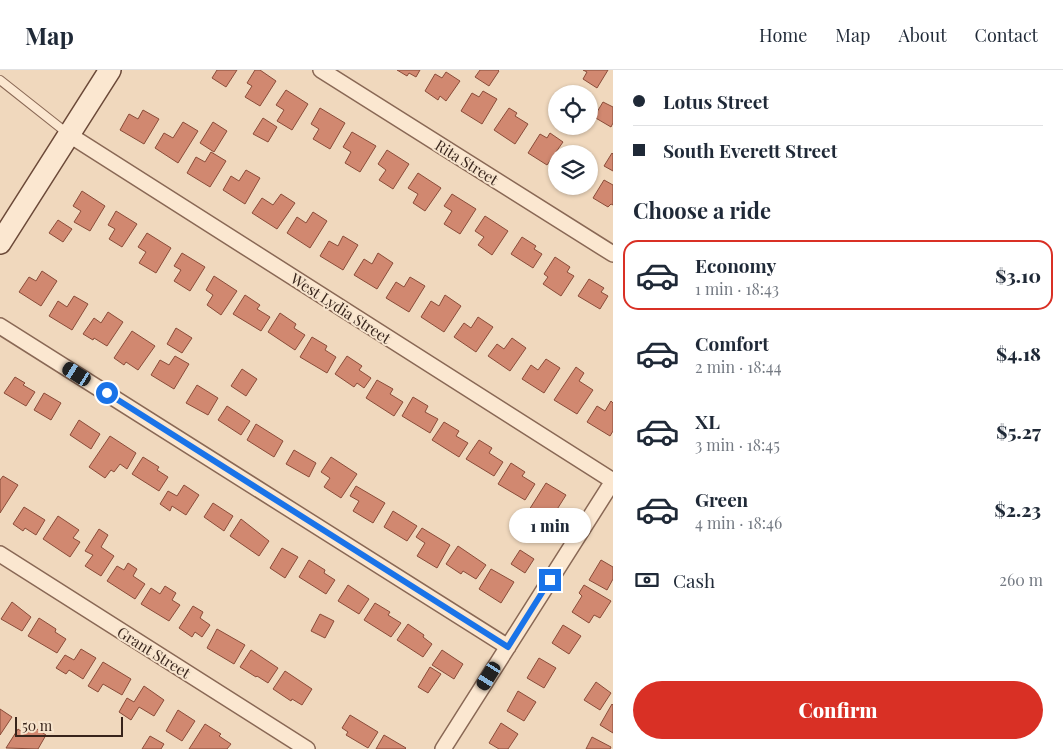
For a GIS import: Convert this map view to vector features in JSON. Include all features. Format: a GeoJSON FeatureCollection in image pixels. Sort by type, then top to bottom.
{"type":"FeatureCollection","features":[{"type":"Feature","properties":{"kind":"main road"},"geometry":{"type":"LineString","coordinates":[[0,243],[110,70]]}},
{"type":"Feature","properties":{"kind":"street","name":"Rita Street"},"geometry":{"type":"LineString","coordinates":[[322,70],[613,254]]}},
{"type":"Feature","properties":{"kind":"street","name":"West Lydia Street"},"geometry":{"type":"LineString","coordinates":[[68,134],[613,481]]}},
{"type":"Feature","properties":{"kind":"street"},"geometry":{"type":"LineString","coordinates":[[0,326],[508,647]]}},
{"type":"Feature","properties":{"kind":"street"},"geometry":{"type":"LineString","coordinates":[[443,749],[613,481]]}},
{"type":"Feature","properties":{"kind":"street","name":"Grant Street"},"geometry":{"type":"LineString","coordinates":[[0,554],[307,749]]}},
{"type":"Feature","properties":{"kind":"lane"},"geometry":{"type":"LineString","coordinates":[[0,80],[68,134]]}},
{"type":"Feature","properties":{"kind":"building"},"geometry":{"type":"Polygon","coordinates":[[[217,70],[237,70],[226,87],[212,78],[217,70]]]}},
{"type":"Feature","properties":{"kind":"building"},"geometry":{"type":"Polygon","coordinates":[[[255,70],[260,70],[276,81],[260,106],[245,97],[252,86],[247,83],[255,70]]]}},
{"type":"Feature","properties":{"kind":"building"},"geometry":{"type":"Polygon","coordinates":[[[397,70],[420,70],[416,77],[409,73],[407,76],[397,70]]]}},
{"type":"Feature","properties":{"kind":"building"},"geometry":{"type":"Polygon","coordinates":[[[480,70],[499,71],[489,86],[475,77],[480,70]]]}},
{"type":"Feature","properties":{"kind":"building"},"geometry":{"type":"Polygon","coordinates":[[[583,70],[608,70],[598,86],[583,79],[587,72],[583,70]]]}},
{"type":"Feature","properties":{"kind":"building"},"geometry":{"type":"Polygon","coordinates":[[[446,72],[460,81],[446,101],[440,96],[438,100],[425,91],[435,74],[442,78],[446,72]]]}},
{"type":"Feature","properties":{"kind":"building"},"geometry":{"type":"Polygon","coordinates":[[[286,90],[308,104],[292,130],[277,121],[284,110],[276,105],[286,90]]]}},
{"type":"Feature","properties":{"kind":"building"},"geometry":{"type":"Polygon","coordinates":[[[483,91],[497,99],[482,124],[461,111],[472,93],[479,97],[483,91]]]}},
{"type":"Feature","properties":{"kind":"building"},"geometry":{"type":"Polygon","coordinates":[[[603,102],[613,107],[613,123],[611,127],[598,119],[598,110],[603,102]]]}},
{"type":"Feature","properties":{"kind":"building"},"geometry":{"type":"Polygon","coordinates":[[[320,108],[345,123],[330,149],[313,139],[319,129],[311,124],[320,108]]]}},
{"type":"Feature","properties":{"kind":"building"},"geometry":{"type":"Polygon","coordinates":[[[509,108],[517,113],[515,116],[528,124],[515,144],[494,130],[509,108]]]}},
{"type":"Feature","properties":{"kind":"building"},"geometry":{"type":"Polygon","coordinates":[[[143,110],[159,119],[144,144],[120,130],[129,114],[138,119],[143,110]]]}},
{"type":"Feature","properties":{"kind":"building"},"geometry":{"type":"Polygon","coordinates":[[[263,118],[277,127],[268,142],[253,134],[263,118]]]}},
{"type":"Feature","properties":{"kind":"building"},"geometry":{"type":"Polygon","coordinates":[[[183,122],[198,131],[178,163],[155,148],[164,133],[173,138],[183,122]]]}},
{"type":"Feature","properties":{"kind":"building"},"geometry":{"type":"Polygon","coordinates":[[[213,122],[227,131],[214,152],[200,143],[213,122]]]}},
{"type":"Feature","properties":{"kind":"building"},"geometry":{"type":"Polygon","coordinates":[[[352,132],[376,146],[360,172],[345,163],[351,152],[343,147],[352,132]]]}},
{"type":"Feature","properties":{"kind":"building"},"geometry":{"type":"Polygon","coordinates":[[[540,134],[547,138],[549,135],[553,135],[563,142],[561,145],[548,145],[547,165],[528,153],[540,134]]]}},
{"type":"Feature","properties":{"kind":"building"},"geometry":{"type":"Polygon","coordinates":[[[387,150],[409,164],[393,189],[379,180],[386,170],[378,164],[387,150]]]}},
{"type":"Feature","properties":{"kind":"building"},"geometry":{"type":"Polygon","coordinates":[[[211,152],[226,161],[210,187],[187,173],[196,157],[205,162],[211,152]]]}},
{"type":"Feature","properties":{"kind":"building"},"geometry":{"type":"Polygon","coordinates":[[[613,154],[613,171],[604,166],[613,154]]]}},
{"type":"Feature","properties":{"kind":"building"},"geometry":{"type":"Polygon","coordinates":[[[246,170],[260,178],[245,204],[223,190],[231,176],[239,181],[246,170]]]}},
{"type":"Feature","properties":{"kind":"building"},"geometry":{"type":"Polygon","coordinates":[[[418,173],[441,188],[425,211],[413,203],[418,194],[408,188],[418,173]]]}},
{"type":"Feature","properties":{"kind":"building"},"geometry":{"type":"Polygon","coordinates":[[[604,180],[613,185],[613,205],[611,204],[608,207],[593,198],[595,195],[598,195],[598,190],[604,180]]]}},
{"type":"Feature","properties":{"kind":"building"},"geometry":{"type":"Polygon","coordinates":[[[82,191],[105,206],[90,231],[74,222],[81,211],[73,206],[82,191]]]}},
{"type":"Feature","properties":{"kind":"building"},"geometry":{"type":"Polygon","coordinates":[[[281,194],[295,203],[277,229],[252,213],[262,198],[273,205],[281,194]]]}},
{"type":"Feature","properties":{"kind":"building"},"geometry":{"type":"Polygon","coordinates":[[[452,194],[476,209],[460,234],[444,224],[452,211],[444,206],[452,194]]]}},
{"type":"Feature","properties":{"kind":"building"},"geometry":{"type":"Polygon","coordinates":[[[116,211],[137,224],[122,247],[109,239],[115,229],[108,225],[116,211]]]}},
{"type":"Feature","properties":{"kind":"building"},"geometry":{"type":"Polygon","coordinates":[[[313,212],[327,221],[310,248],[287,233],[297,217],[306,223],[313,212]]]}},
{"type":"Feature","properties":{"kind":"building"},"geometry":{"type":"Polygon","coordinates":[[[485,216],[508,231],[492,255],[478,245],[484,237],[475,231],[485,216]]]}},
{"type":"Feature","properties":{"kind":"building"},"geometry":{"type":"Polygon","coordinates":[[[58,220],[72,229],[63,242],[49,233],[58,220]]]}},
{"type":"Feature","properties":{"kind":"building"},"geometry":{"type":"Polygon","coordinates":[[[147,233],[171,248],[156,273],[139,263],[146,252],[138,247],[147,233]]]}},
{"type":"Feature","properties":{"kind":"building"},"geometry":{"type":"Polygon","coordinates":[[[343,236],[358,245],[343,270],[320,256],[329,241],[338,246],[343,236]]]}},
{"type":"Feature","properties":{"kind":"building"},"geometry":{"type":"Polygon","coordinates":[[[522,237],[536,246],[534,249],[542,254],[533,268],[511,254],[522,237]]]}},
{"type":"Feature","properties":{"kind":"building"},"geometry":{"type":"Polygon","coordinates":[[[182,253],[205,267],[190,291],[174,281],[181,270],[174,266],[182,253]]]}},
{"type":"Feature","properties":{"kind":"building"},"geometry":{"type":"Polygon","coordinates":[[[378,253],[393,263],[377,289],[354,275],[364,259],[372,264],[378,253]]]}},
{"type":"Feature","properties":{"kind":"building"},"geometry":{"type":"Polygon","coordinates":[[[555,257],[570,267],[567,272],[574,276],[561,296],[543,284],[548,277],[544,274],[555,257]]]}},
{"type":"Feature","properties":{"kind":"building"},"geometry":{"type":"Polygon","coordinates":[[[42,271],[57,281],[41,306],[19,292],[29,277],[36,281],[42,271]]]}},
{"type":"Feature","properties":{"kind":"building"},"geometry":{"type":"Polygon","coordinates":[[[214,276],[237,291],[221,315],[207,305],[213,295],[206,290],[214,276]]]}},
{"type":"Feature","properties":{"kind":"building"},"geometry":{"type":"Polygon","coordinates":[[[410,277],[425,286],[409,312],[386,298],[396,282],[404,287],[410,277]]]}},
{"type":"Feature","properties":{"kind":"building"},"geometry":{"type":"Polygon","coordinates":[[[589,279],[604,288],[601,292],[608,296],[600,309],[578,296],[589,279]]]}},
{"type":"Feature","properties":{"kind":"building"},"geometry":{"type":"Polygon","coordinates":[[[245,295],[260,305],[257,309],[270,317],[261,331],[233,314],[245,295]]]}},
{"type":"Feature","properties":{"kind":"building"},"geometry":{"type":"Polygon","coordinates":[[[445,295],[461,306],[444,332],[421,317],[431,301],[439,306],[445,295]]]}},
{"type":"Feature","properties":{"kind":"building"},"geometry":{"type":"Polygon","coordinates":[[[74,296],[88,304],[72,330],[49,316],[58,301],[67,307],[74,296]]]}},
{"type":"Feature","properties":{"kind":"building"},"geometry":{"type":"Polygon","coordinates":[[[108,312],[123,322],[107,346],[83,334],[94,318],[101,323],[108,312]]]}},
{"type":"Feature","properties":{"kind":"building"},"geometry":{"type":"Polygon","coordinates":[[[280,313],[296,324],[294,328],[305,335],[295,350],[268,332],[280,313]]]}},
{"type":"Feature","properties":{"kind":"building"},"geometry":{"type":"Polygon","coordinates":[[[478,317],[493,327],[476,352],[454,337],[464,323],[471,328],[478,317]]]}},
{"type":"Feature","properties":{"kind":"building"},"geometry":{"type":"Polygon","coordinates":[[[176,328],[192,338],[182,353],[167,344],[176,328]]]}},
{"type":"Feature","properties":{"kind":"building"},"geometry":{"type":"Polygon","coordinates":[[[132,331],[155,346],[138,370],[126,362],[124,365],[114,358],[132,331]]]}},
{"type":"Feature","properties":{"kind":"building"},"geometry":{"type":"Polygon","coordinates":[[[312,337],[327,346],[325,350],[336,357],[327,373],[300,357],[312,337]]]}},
{"type":"Feature","properties":{"kind":"building"},"geometry":{"type":"Polygon","coordinates":[[[512,338],[526,348],[510,371],[488,356],[497,344],[504,349],[512,338]]]}},
{"type":"Feature","properties":{"kind":"building"},"geometry":{"type":"Polygon","coordinates":[[[175,356],[189,364],[174,389],[151,375],[160,360],[169,365],[175,356]]]}},
{"type":"Feature","properties":{"kind":"building"},"geometry":{"type":"Polygon","coordinates":[[[347,356],[362,366],[359,370],[371,378],[364,388],[357,383],[354,387],[335,374],[347,356]]]}},
{"type":"Feature","properties":{"kind":"building"},"geometry":{"type":"Polygon","coordinates":[[[546,359],[560,368],[544,393],[522,379],[531,365],[538,370],[546,359]]]}},
{"type":"Feature","properties":{"kind":"building"},"geometry":{"type":"Polygon","coordinates":[[[576,367],[584,373],[579,381],[593,390],[577,414],[554,400],[576,367]]]}},
{"type":"Feature","properties":{"kind":"building"},"geometry":{"type":"Polygon","coordinates":[[[242,369],[257,379],[246,396],[231,386],[242,369]]]}},
{"type":"Feature","properties":{"kind":"building"},"geometry":{"type":"Polygon","coordinates":[[[15,377],[25,383],[23,385],[35,392],[26,406],[4,393],[15,377]]]}},
{"type":"Feature","properties":{"kind":"building"},"geometry":{"type":"Polygon","coordinates":[[[377,380],[393,389],[390,394],[403,402],[394,416],[366,398],[377,380]]]}},
{"type":"Feature","properties":{"kind":"building"},"geometry":{"type":"Polygon","coordinates":[[[197,385],[218,398],[208,415],[186,403],[197,385]]]}},
{"type":"Feature","properties":{"kind":"building"},"geometry":{"type":"Polygon","coordinates":[[[44,393],[61,403],[51,420],[34,410],[44,393]]]}},
{"type":"Feature","properties":{"kind":"building"},"geometry":{"type":"Polygon","coordinates":[[[413,397],[428,406],[425,412],[438,419],[430,433],[402,416],[413,397]]]}},
{"type":"Feature","properties":{"kind":"building"},"geometry":{"type":"Polygon","coordinates":[[[611,401],[613,403],[613,431],[610,436],[587,422],[597,406],[605,411],[611,401]]]}},
{"type":"Feature","properties":{"kind":"building"},"geometry":{"type":"Polygon","coordinates":[[[227,406],[250,421],[241,435],[218,420],[227,406]]]}},
{"type":"Feature","properties":{"kind":"building"},"geometry":{"type":"Polygon","coordinates":[[[79,420],[100,434],[91,449],[70,435],[79,420]]]}},
{"type":"Feature","properties":{"kind":"building"},"geometry":{"type":"Polygon","coordinates":[[[444,422],[459,431],[456,436],[468,443],[459,457],[432,440],[444,422]]]}},
{"type":"Feature","properties":{"kind":"building"},"geometry":{"type":"Polygon","coordinates":[[[256,424],[283,441],[274,457],[247,440],[256,424]]]}},
{"type":"Feature","properties":{"kind":"building"},"geometry":{"type":"Polygon","coordinates":[[[110,436],[136,453],[127,469],[120,464],[114,472],[111,470],[105,478],[89,467],[110,436]]]}},
{"type":"Feature","properties":{"kind":"building"},"geometry":{"type":"Polygon","coordinates":[[[479,440],[492,448],[489,453],[503,462],[494,476],[466,459],[479,440]]]}},
{"type":"Feature","properties":{"kind":"building"},"geometry":{"type":"Polygon","coordinates":[[[294,450],[316,463],[309,477],[286,464],[294,450]]]}},
{"type":"Feature","properties":{"kind":"building"},"geometry":{"type":"Polygon","coordinates":[[[143,457],[159,467],[157,470],[168,477],[159,491],[132,474],[143,457]]]}},
{"type":"Feature","properties":{"kind":"building"},"geometry":{"type":"Polygon","coordinates":[[[331,457],[357,474],[341,498],[324,487],[330,478],[321,472],[331,457]]]}},
{"type":"Feature","properties":{"kind":"building"},"geometry":{"type":"Polygon","coordinates":[[[511,463],[525,472],[522,476],[535,484],[525,500],[498,484],[511,463]]]}},
{"type":"Feature","properties":{"kind":"building"},"geometry":{"type":"Polygon","coordinates":[[[3,476],[18,485],[0,513],[0,480],[3,476]]]}},
{"type":"Feature","properties":{"kind":"building"},"geometry":{"type":"Polygon","coordinates":[[[546,483],[566,495],[556,511],[552,509],[545,520],[529,510],[546,483]]]}},
{"type":"Feature","properties":{"kind":"building"},"geometry":{"type":"Polygon","coordinates":[[[184,485],[199,495],[186,515],[172,506],[170,511],[160,504],[168,491],[177,496],[184,485]]]}},
{"type":"Feature","properties":{"kind":"building"},"geometry":{"type":"Polygon","coordinates":[[[356,486],[385,503],[373,523],[353,511],[359,501],[350,496],[356,486]]]}},
{"type":"Feature","properties":{"kind":"building"},"geometry":{"type":"Polygon","coordinates":[[[213,503],[233,516],[224,531],[204,517],[213,503]]]}},
{"type":"Feature","properties":{"kind":"building"},"geometry":{"type":"Polygon","coordinates":[[[24,507],[45,520],[36,535],[25,528],[23,531],[13,524],[24,507]]]}},
{"type":"Feature","properties":{"kind":"building"},"geometry":{"type":"Polygon","coordinates":[[[393,511],[417,526],[407,541],[384,527],[393,511]]]}},
{"type":"Feature","properties":{"kind":"building"},"geometry":{"type":"Polygon","coordinates":[[[58,516],[79,530],[73,538],[80,542],[70,557],[43,539],[58,516]]]}},
{"type":"Feature","properties":{"kind":"building"},"geometry":{"type":"Polygon","coordinates":[[[241,519],[269,541],[259,556],[230,536],[241,519]]]}},
{"type":"Feature","properties":{"kind":"building"},"geometry":{"type":"Polygon","coordinates":[[[422,528],[450,545],[437,568],[417,556],[425,543],[416,537],[422,528]]]}},
{"type":"Feature","properties":{"kind":"building"},"geometry":{"type":"Polygon","coordinates":[[[99,529],[108,535],[101,547],[114,556],[101,576],[85,566],[93,555],[85,551],[99,529]]]}},
{"type":"Feature","properties":{"kind":"building"},"geometry":{"type":"Polygon","coordinates":[[[458,546],[486,565],[476,579],[463,571],[461,574],[446,564],[458,546]]]}},
{"type":"Feature","properties":{"kind":"building"},"geometry":{"type":"Polygon","coordinates":[[[282,548],[298,557],[285,578],[270,568],[282,548]]]}},
{"type":"Feature","properties":{"kind":"building"},"geometry":{"type":"Polygon","coordinates":[[[520,550],[534,559],[525,573],[511,564],[520,550]]]}},
{"type":"Feature","properties":{"kind":"building"},"geometry":{"type":"Polygon","coordinates":[[[309,560],[325,570],[324,573],[335,580],[326,594],[299,577],[309,560]]]}},
{"type":"Feature","properties":{"kind":"building"},"geometry":{"type":"Polygon","coordinates":[[[601,560],[613,567],[613,579],[607,590],[589,580],[601,560]]]}},
{"type":"Feature","properties":{"kind":"building"},"geometry":{"type":"Polygon","coordinates":[[[128,563],[137,569],[133,576],[145,584],[135,599],[107,581],[117,566],[124,570],[128,563]]]}},
{"type":"Feature","properties":{"kind":"building"},"geometry":{"type":"Polygon","coordinates":[[[491,569],[514,582],[501,603],[479,589],[491,569]]]}},
{"type":"Feature","properties":{"kind":"building"},"geometry":{"type":"Polygon","coordinates":[[[348,585],[369,599],[359,614],[338,601],[348,585]]]}},
{"type":"Feature","properties":{"kind":"building"},"geometry":{"type":"Polygon","coordinates":[[[584,585],[611,601],[600,618],[594,615],[589,623],[572,612],[582,596],[579,593],[584,585]]]}},
{"type":"Feature","properties":{"kind":"building"},"geometry":{"type":"Polygon","coordinates":[[[165,586],[176,593],[172,600],[180,605],[169,621],[141,604],[151,588],[160,594],[165,586]]]}},
{"type":"Feature","properties":{"kind":"building"},"geometry":{"type":"Polygon","coordinates":[[[12,602],[31,617],[22,631],[1,619],[12,602]]]}},
{"type":"Feature","properties":{"kind":"building"},"geometry":{"type":"Polygon","coordinates":[[[375,603],[390,612],[388,615],[401,623],[391,637],[364,620],[375,603]]]}},
{"type":"Feature","properties":{"kind":"building"},"geometry":{"type":"Polygon","coordinates":[[[193,606],[203,612],[200,618],[210,625],[202,637],[195,632],[192,637],[179,628],[193,606]]]}},
{"type":"Feature","properties":{"kind":"building"},"geometry":{"type":"Polygon","coordinates":[[[320,614],[334,621],[325,638],[311,631],[320,614]]]}},
{"type":"Feature","properties":{"kind":"building"},"geometry":{"type":"Polygon","coordinates":[[[39,618],[56,629],[55,632],[66,639],[57,653],[28,636],[39,618]]]}},
{"type":"Feature","properties":{"kind":"building"},"geometry":{"type":"Polygon","coordinates":[[[408,624],[424,635],[423,637],[432,644],[423,657],[397,640],[408,624]]]}},
{"type":"Feature","properties":{"kind":"building"},"geometry":{"type":"Polygon","coordinates":[[[563,625],[581,636],[569,654],[552,643],[563,625]]]}},
{"type":"Feature","properties":{"kind":"building"},"geometry":{"type":"Polygon","coordinates":[[[217,629],[245,645],[234,664],[207,648],[217,629]]]}},
{"type":"Feature","properties":{"kind":"building"},"geometry":{"type":"Polygon","coordinates":[[[81,649],[96,658],[83,679],[69,670],[66,674],[56,668],[65,655],[74,660],[81,649]]]}},
{"type":"Feature","properties":{"kind":"building"},"geometry":{"type":"Polygon","coordinates":[[[251,650],[278,668],[268,683],[240,667],[251,650]]]}},
{"type":"Feature","properties":{"kind":"building"},"geometry":{"type":"Polygon","coordinates":[[[442,650],[463,664],[454,679],[432,665],[442,650]]]}},
{"type":"Feature","properties":{"kind":"building"},"geometry":{"type":"Polygon","coordinates":[[[539,658],[556,668],[544,688],[527,678],[539,658]]]}},
{"type":"Feature","properties":{"kind":"building"},"geometry":{"type":"Polygon","coordinates":[[[103,662],[131,679],[122,695],[103,684],[98,692],[88,686],[103,662]]]}},
{"type":"Feature","properties":{"kind":"building"},"geometry":{"type":"Polygon","coordinates":[[[430,667],[441,674],[428,693],[418,687],[430,667]]]}},
{"type":"Feature","properties":{"kind":"building"},"geometry":{"type":"Polygon","coordinates":[[[285,671],[312,689],[302,705],[292,699],[291,701],[273,689],[285,671]]]}},
{"type":"Feature","properties":{"kind":"building"},"geometry":{"type":"Polygon","coordinates":[[[596,682],[611,693],[600,710],[584,700],[596,682]]]}},
{"type":"Feature","properties":{"kind":"building"},"geometry":{"type":"Polygon","coordinates":[[[144,686],[164,700],[154,716],[139,707],[131,720],[119,712],[127,698],[134,702],[144,686]]]}},
{"type":"Feature","properties":{"kind":"building"},"geometry":{"type":"Polygon","coordinates":[[[518,691],[536,702],[524,721],[507,711],[518,691]]]}},
{"type":"Feature","properties":{"kind":"building"},"geometry":{"type":"Polygon","coordinates":[[[613,705],[613,733],[600,725],[613,705]]]}},
{"type":"Feature","properties":{"kind":"building"},"geometry":{"type":"Polygon","coordinates":[[[0,709],[12,717],[0,735],[0,709]]]}},
{"type":"Feature","properties":{"kind":"building"},"geometry":{"type":"Polygon","coordinates":[[[178,710],[195,721],[182,741],[166,731],[178,710]]]}},
{"type":"Feature","properties":{"kind":"building"},"geometry":{"type":"Polygon","coordinates":[[[350,715],[378,732],[368,748],[346,735],[348,732],[342,728],[350,715]]]}},
{"type":"Feature","properties":{"kind":"building"},"geometry":{"type":"Polygon","coordinates":[[[501,723],[518,734],[508,749],[499,749],[489,743],[501,723]]]}},
{"type":"Feature","properties":{"kind":"building"},"geometry":{"type":"Polygon","coordinates":[[[205,724],[221,734],[219,736],[231,744],[227,749],[189,749],[205,724]]]}},
{"type":"Feature","properties":{"kind":"building"},"geometry":{"type":"Polygon","coordinates":[[[31,725],[46,735],[38,749],[6,748],[18,729],[25,734],[31,725]]]}},
{"type":"Feature","properties":{"kind":"building"},"geometry":{"type":"Polygon","coordinates":[[[384,735],[406,748],[376,749],[384,735]]]}},
{"type":"Feature","properties":{"kind":"building"},"geometry":{"type":"Polygon","coordinates":[[[150,736],[164,744],[161,749],[142,749],[150,736]]]}},
{"type":"Feature","properties":{"kind":"building"},"geometry":{"type":"Polygon","coordinates":[[[592,737],[611,747],[610,749],[586,749],[592,737]]]}},
{"type":"Feature","properties":{"kind":"route"},"geometry":{"type":"LineString","coordinates":[[107,393],[508,647],[550,580]]}}]}
